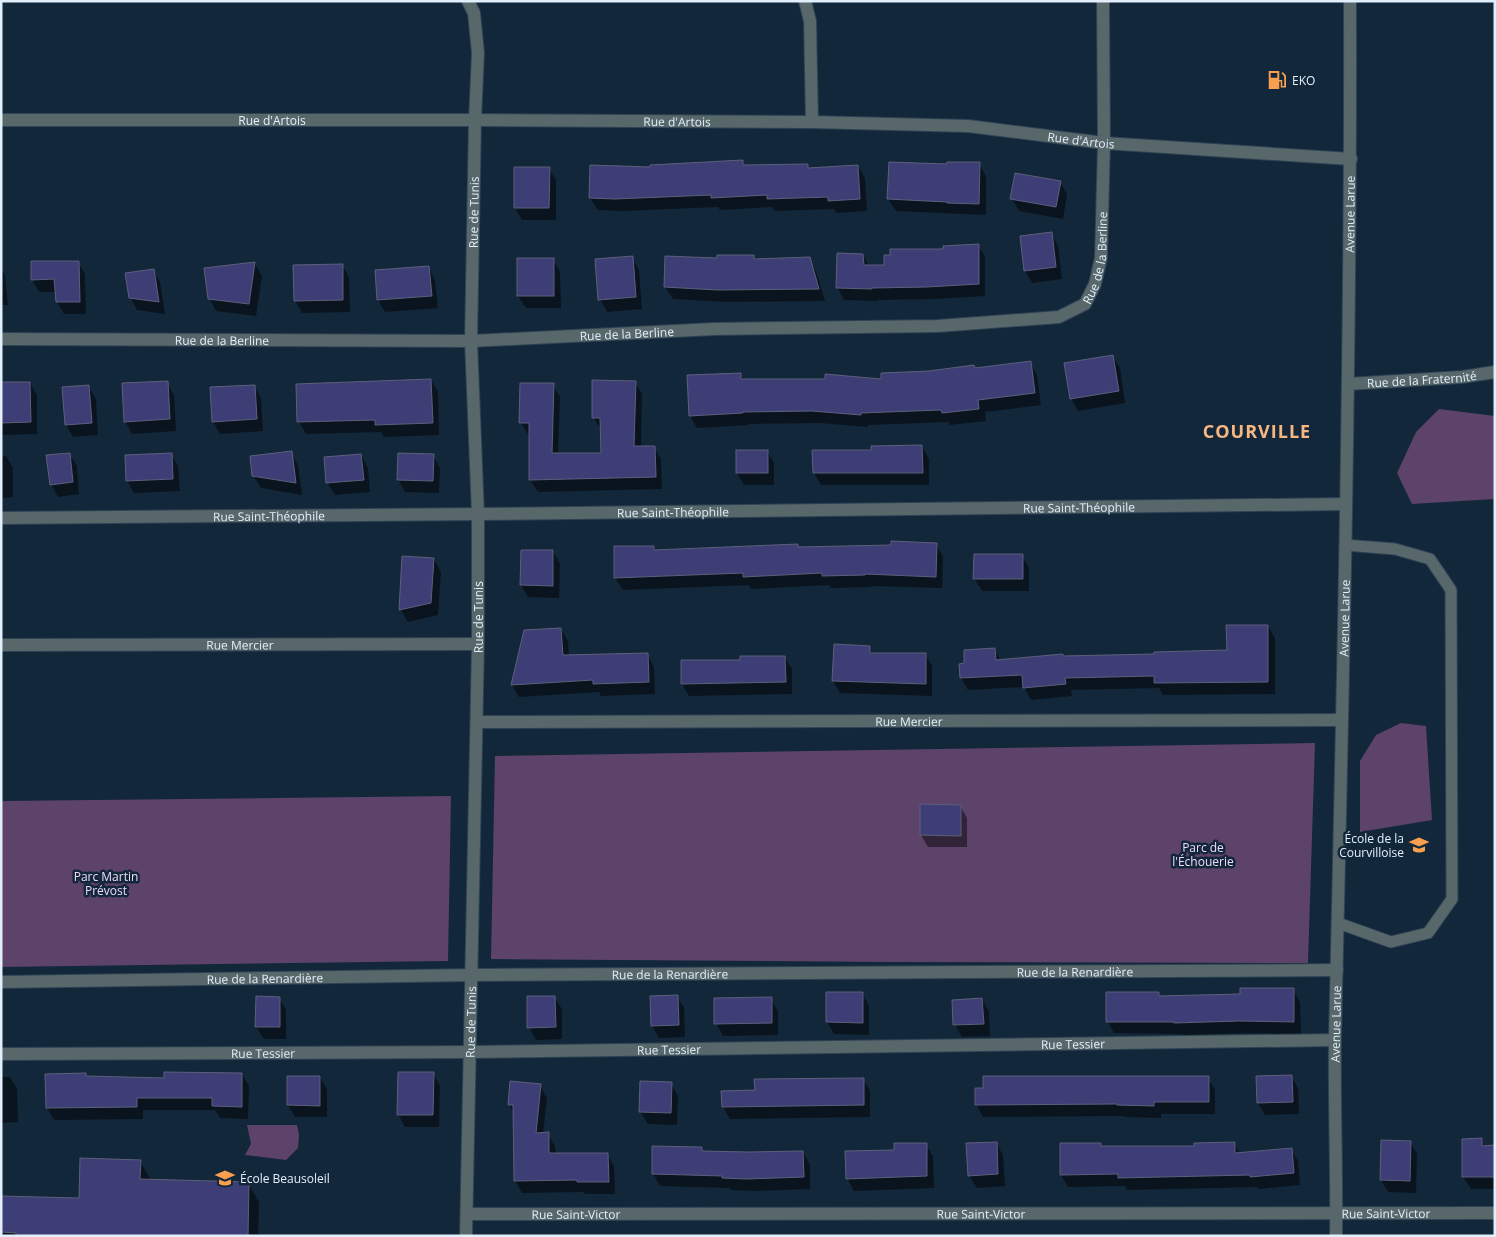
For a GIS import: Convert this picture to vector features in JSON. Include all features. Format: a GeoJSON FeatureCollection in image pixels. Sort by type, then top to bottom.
{"type":"FeatureCollection","features":[{"type":"Feature","properties":{"kind":"street","name":"Rue de Tunis"},"geometry":{"type":"LineString","coordinates":[[466,1236],[478,722],[478,514],[471,341],[478,53],[474,13],[468,1]]}},
{"type":"Feature","properties":{"kind":"street"},"geometry":{"type":"LineString","coordinates":[[805,1],[810,21],[812,122]]}},
{"type":"Feature","properties":{"kind":"street","name":"Rue de la Berline"},"geometry":{"type":"LineString","coordinates":[[1,339],[471,341],[714,329],[938,326],[1059,317],[1085,304],[1096,284],[1101,258],[1104,143],[1103,1]]}},
{"type":"Feature","properties":{"kind":"street","name":"Avenue Larue"},"geometry":{"type":"LineString","coordinates":[[1336,1236],[1335,1040],[1348,384],[1351,159],[1350,1]]}},
{"type":"Feature","properties":{"kind":"street","name":"Rue d'Artois"},"geometry":{"type":"LineString","coordinates":[[1,120],[812,122],[968,126],[1104,143],[1351,159]]}},
{"type":"Feature","properties":{"kind":"street","name":"Rue de la Fraternité"},"geometry":{"type":"LineString","coordinates":[[1348,384],[1462,377],[1495,372]]}},
{"type":"Feature","properties":{"kind":"street","name":"Rue Saint-Théophile"},"geometry":{"type":"LineString","coordinates":[[1,518],[1346,504]]}},
{"type":"Feature","properties":{"kind":"street","name":"Rue Mercier"},"geometry":{"type":"LineString","coordinates":[[1,645],[478,644]]}},
{"type":"Feature","properties":{"kind":"street","name":"Rue Mercier"},"geometry":{"type":"LineString","coordinates":[[478,722],[1342,720]]}},
{"type":"Feature","properties":{"kind":"street","name":"Rue de la Renardière"},"geometry":{"type":"LineString","coordinates":[[1,982],[473,975],[1337,970]]}},
{"type":"Feature","properties":{"kind":"street","name":"Rue Tessier"},"geometry":{"type":"LineString","coordinates":[[1,1054],[470,1052],[1335,1040]]}},
{"type":"Feature","properties":{"kind":"street","name":"Rue Saint-Victor"},"geometry":{"type":"LineString","coordinates":[[467,1214],[1495,1213]]}},
{"type":"Feature","properties":{"kind":"lane"},"geometry":{"type":"LineString","coordinates":[[1338,922],[1391,942],[1428,934],[1452,899],[1451,590],[1430,559],[1394,549],[1345,545]]}},
{"type":"Feature","properties":{"kind":"green space"},"geometry":{"type":"Polygon","coordinates":[[[1439,409],[1495,416],[1495,499],[1412,504],[1397,473],[1416,432],[1439,409]]]}},
{"type":"Feature","properties":{"kind":"green space"},"geometry":{"type":"Polygon","coordinates":[[[1401,723],[1426,726],[1432,820],[1360,832],[1360,761],[1376,735],[1401,723]]]}},
{"type":"Feature","properties":{"kind":"green space","name":"Parc de l'Échouerie"},"geometry":{"type":"Polygon","coordinates":[[[1315,743],[1308,963],[491,959],[495,756],[1315,743]]]}},
{"type":"Feature","properties":{"kind":"green space","name":"Parc Martin Prévost"},"geometry":{"type":"Polygon","coordinates":[[[451,796],[448,961],[1,967],[1,801],[451,796]]]}},
{"type":"Feature","properties":{"kind":"green space"},"geometry":{"type":"Polygon","coordinates":[[[247,1125],[297,1125],[299,1135],[298,1148],[286,1160],[245,1155],[251,1144],[247,1125]]]}},
{"type":"Feature","properties":{"kind":"building"},"geometry":{"type":"Polygon","coordinates":[[[743,160],[743,165],[808,164],[808,168],[858,165],[860,199],[828,201],[828,197],[767,199],[767,195],[711,198],[711,195],[615,199],[589,198],[590,165],[650,167],[650,165],[743,160]]]}},
{"type":"Feature","properties":{"kind":"building"},"geometry":{"type":"Polygon","coordinates":[[[889,162],[947,164],[947,162],[980,162],[979,204],[887,199],[889,162]]]}},
{"type":"Feature","properties":{"kind":"building"},"geometry":{"type":"Polygon","coordinates":[[[514,167],[550,167],[549,208],[514,208],[514,167]]]}},
{"type":"Feature","properties":{"kind":"building"},"geometry":{"type":"Polygon","coordinates":[[[1015,173],[1061,181],[1056,207],[1010,199],[1015,173]]]}},
{"type":"Feature","properties":{"kind":"building"},"geometry":{"type":"Polygon","coordinates":[[[1052,232],[1056,267],[1024,271],[1020,236],[1052,232]]]}},
{"type":"Feature","properties":{"kind":"building"},"geometry":{"type":"Polygon","coordinates":[[[979,244],[979,284],[872,289],[836,288],[837,253],[863,254],[864,265],[884,265],[884,255],[890,255],[890,249],[943,249],[943,246],[979,244]]]}},
{"type":"Feature","properties":{"kind":"building"},"geometry":{"type":"Polygon","coordinates":[[[717,255],[754,255],[754,259],[810,257],[819,289],[717,290],[664,287],[665,256],[717,258],[717,255]]]}},
{"type":"Feature","properties":{"kind":"building"},"geometry":{"type":"Polygon","coordinates":[[[633,256],[636,297],[598,300],[595,259],[633,256]]]}},
{"type":"Feature","properties":{"kind":"building"},"geometry":{"type":"Polygon","coordinates":[[[517,258],[554,258],[554,296],[517,296],[517,258]]]}},
{"type":"Feature","properties":{"kind":"building"},"geometry":{"type":"Polygon","coordinates":[[[31,261],[79,261],[80,302],[56,302],[54,279],[31,280],[31,261]]]}},
{"type":"Feature","properties":{"kind":"building"},"geometry":{"type":"Polygon","coordinates":[[[255,262],[249,304],[208,299],[204,268],[255,262]]]}},
{"type":"Feature","properties":{"kind":"building"},"geometry":{"type":"Polygon","coordinates":[[[343,264],[343,300],[294,301],[293,265],[343,264]]]}},
{"type":"Feature","properties":{"kind":"building"},"geometry":{"type":"Polygon","coordinates":[[[429,266],[432,296],[377,300],[375,270],[429,266]]]}},
{"type":"Feature","properties":{"kind":"building"},"geometry":{"type":"Polygon","coordinates":[[[154,269],[159,302],[129,298],[125,273],[154,269]]]}},
{"type":"Feature","properties":{"kind":"building"},"geometry":{"type":"Polygon","coordinates":[[[1113,355],[1119,391],[1070,399],[1064,363],[1113,355]]]}},
{"type":"Feature","properties":{"kind":"building"},"geometry":{"type":"Polygon","coordinates":[[[1031,361],[1035,393],[978,400],[979,409],[942,413],[941,410],[861,413],[861,415],[812,411],[743,412],[689,416],[687,375],[741,373],[741,379],[825,379],[825,374],[881,379],[881,373],[929,371],[974,365],[975,368],[1031,361]]]}},
{"type":"Feature","properties":{"kind":"building"},"geometry":{"type":"Polygon","coordinates":[[[431,379],[433,423],[375,425],[375,420],[297,422],[296,384],[431,379]]]}},
{"type":"Feature","properties":{"kind":"building"},"geometry":{"type":"Polygon","coordinates":[[[592,380],[636,381],[634,446],[655,446],[656,477],[529,480],[529,423],[519,423],[520,383],[554,383],[552,453],[601,453],[600,418],[592,418],[592,380]]]}},
{"type":"Feature","properties":{"kind":"building"},"geometry":{"type":"Polygon","coordinates":[[[168,381],[170,419],[124,422],[122,383],[168,381]]]}},
{"type":"Feature","properties":{"kind":"building"},"geometry":{"type":"Polygon","coordinates":[[[1,382],[30,382],[31,422],[1,423],[1,382]]]}},
{"type":"Feature","properties":{"kind":"building"},"geometry":{"type":"Polygon","coordinates":[[[89,385],[92,423],[65,425],[62,387],[89,385]]]}},
{"type":"Feature","properties":{"kind":"building"},"geometry":{"type":"Polygon","coordinates":[[[255,385],[257,419],[212,422],[210,387],[255,385]]]}},
{"type":"Feature","properties":{"kind":"building"},"geometry":{"type":"Polygon","coordinates":[[[922,445],[923,473],[813,473],[812,450],[871,450],[871,446],[922,445]]]}},
{"type":"Feature","properties":{"kind":"building"},"geometry":{"type":"Polygon","coordinates":[[[736,450],[768,450],[768,473],[736,473],[736,450]]]}},
{"type":"Feature","properties":{"kind":"building"},"geometry":{"type":"Polygon","coordinates":[[[292,451],[296,483],[252,476],[250,456],[292,451]]]}},
{"type":"Feature","properties":{"kind":"building"},"geometry":{"type":"Polygon","coordinates":[[[70,453],[73,482],[50,485],[46,455],[70,453]]]}},
{"type":"Feature","properties":{"kind":"building"},"geometry":{"type":"Polygon","coordinates":[[[172,453],[173,479],[126,481],[125,455],[172,453]]]}},
{"type":"Feature","properties":{"kind":"building"},"geometry":{"type":"Polygon","coordinates":[[[398,453],[434,454],[433,481],[397,480],[398,453]]]}},
{"type":"Feature","properties":{"kind":"building"},"geometry":{"type":"Polygon","coordinates":[[[361,454],[364,480],[326,483],[324,457],[361,454]]]}},
{"type":"Feature","properties":{"kind":"building"},"geometry":{"type":"Polygon","coordinates":[[[891,541],[937,543],[936,577],[865,574],[822,576],[822,573],[743,577],[743,573],[614,578],[614,546],[654,546],[654,550],[798,544],[798,547],[891,545],[891,541]]]}},
{"type":"Feature","properties":{"kind":"building"},"geometry":{"type":"Polygon","coordinates":[[[521,550],[553,550],[553,586],[520,585],[521,550]]]}},
{"type":"Feature","properties":{"kind":"building"},"geometry":{"type":"Polygon","coordinates":[[[974,554],[1023,554],[1023,579],[973,579],[974,554]]]}},
{"type":"Feature","properties":{"kind":"building"},"geometry":{"type":"Polygon","coordinates":[[[402,556],[434,558],[431,603],[399,610],[402,556]]]}},
{"type":"Feature","properties":{"kind":"building"},"geometry":{"type":"Polygon","coordinates":[[[1226,625],[1268,625],[1268,682],[1154,683],[1154,676],[1065,678],[1066,684],[1023,688],[1022,675],[960,678],[959,664],[964,663],[964,650],[995,648],[996,660],[1063,654],[1063,656],[1154,654],[1154,652],[1227,650],[1226,625]]]}},
{"type":"Feature","properties":{"kind":"building"},"geometry":{"type":"Polygon","coordinates":[[[561,628],[563,655],[648,653],[649,682],[593,684],[593,680],[511,685],[524,630],[561,628]]]}},
{"type":"Feature","properties":{"kind":"building"},"geometry":{"type":"Polygon","coordinates":[[[834,644],[870,646],[870,653],[926,653],[926,684],[832,681],[834,644]]]}},
{"type":"Feature","properties":{"kind":"building"},"geometry":{"type":"Polygon","coordinates":[[[740,656],[785,656],[786,682],[681,684],[681,660],[740,660],[740,656]]]}},
{"type":"Feature","properties":{"kind":"building"},"geometry":{"type":"Polygon","coordinates":[[[920,804],[961,805],[961,836],[920,835],[920,804]]]}},
{"type":"Feature","properties":{"kind":"building"},"geometry":{"type":"Polygon","coordinates":[[[1240,988],[1294,988],[1294,1022],[1106,1022],[1106,992],[1159,992],[1159,996],[1240,994],[1240,988]]]}},
{"type":"Feature","properties":{"kind":"building"},"geometry":{"type":"Polygon","coordinates":[[[826,992],[863,992],[863,1023],[826,1022],[826,992]]]}},
{"type":"Feature","properties":{"kind":"building"},"geometry":{"type":"Polygon","coordinates":[[[678,995],[679,1025],[651,1026],[650,996],[678,995]]]}},
{"type":"Feature","properties":{"kind":"building"},"geometry":{"type":"Polygon","coordinates":[[[256,996],[280,997],[280,1027],[255,1027],[256,996]]]}},
{"type":"Feature","properties":{"kind":"building"},"geometry":{"type":"Polygon","coordinates":[[[527,996],[555,996],[556,1027],[527,1028],[527,996]]]}},
{"type":"Feature","properties":{"kind":"building"},"geometry":{"type":"Polygon","coordinates":[[[772,997],[772,1023],[714,1024],[714,998],[772,997]]]}},
{"type":"Feature","properties":{"kind":"building"},"geometry":{"type":"Polygon","coordinates":[[[982,998],[984,1024],[953,1025],[952,1000],[982,998]]]}},
{"type":"Feature","properties":{"kind":"building"},"geometry":{"type":"Polygon","coordinates":[[[164,1072],[242,1073],[242,1107],[212,1106],[212,1098],[137,1098],[137,1107],[46,1108],[45,1074],[86,1073],[86,1076],[164,1078],[164,1072]]]}},
{"type":"Feature","properties":{"kind":"building"},"geometry":{"type":"Polygon","coordinates":[[[398,1072],[434,1072],[433,1115],[397,1115],[398,1072]]]}},
{"type":"Feature","properties":{"kind":"building"},"geometry":{"type":"Polygon","coordinates":[[[1292,1075],[1293,1102],[1257,1103],[1256,1076],[1292,1075]]]}},
{"type":"Feature","properties":{"kind":"building"},"geometry":{"type":"Polygon","coordinates":[[[287,1076],[320,1076],[320,1106],[287,1105],[287,1076]]]}},
{"type":"Feature","properties":{"kind":"building"},"geometry":{"type":"Polygon","coordinates":[[[983,1076],[1209,1076],[1209,1102],[1154,1102],[1154,1106],[1117,1104],[975,1105],[975,1088],[983,1088],[983,1076]]]}},
{"type":"Feature","properties":{"kind":"building"},"geometry":{"type":"Polygon","coordinates":[[[864,1078],[864,1105],[722,1107],[721,1091],[755,1090],[754,1079],[864,1078]]]}},
{"type":"Feature","properties":{"kind":"building"},"geometry":{"type":"Polygon","coordinates":[[[510,1081],[541,1084],[536,1133],[549,1132],[549,1153],[608,1153],[609,1182],[577,1182],[577,1180],[514,1181],[513,1105],[508,1105],[510,1081]]]}},
{"type":"Feature","properties":{"kind":"building"},"geometry":{"type":"Polygon","coordinates":[[[640,1081],[672,1082],[671,1113],[639,1112],[640,1081]]]}},
{"type":"Feature","properties":{"kind":"building"},"geometry":{"type":"Polygon","coordinates":[[[1482,1138],[1482,1146],[1495,1145],[1495,1177],[1462,1177],[1462,1139],[1482,1138]]]}},
{"type":"Feature","properties":{"kind":"building"},"geometry":{"type":"Polygon","coordinates":[[[1381,1140],[1411,1141],[1410,1181],[1380,1180],[1381,1140]]]}},
{"type":"Feature","properties":{"kind":"building"},"geometry":{"type":"Polygon","coordinates":[[[997,1142],[998,1174],[968,1176],[966,1143],[997,1142]]]}},
{"type":"Feature","properties":{"kind":"building"},"geometry":{"type":"Polygon","coordinates":[[[1235,1142],[1235,1153],[1292,1148],[1294,1173],[1250,1177],[1250,1175],[1118,1178],[1118,1174],[1060,1175],[1060,1143],[1101,1143],[1101,1146],[1194,1146],[1194,1143],[1235,1142]]]}},
{"type":"Feature","properties":{"kind":"building"},"geometry":{"type":"Polygon","coordinates":[[[894,1143],[927,1143],[927,1176],[846,1179],[845,1151],[894,1150],[894,1143]]]}},
{"type":"Feature","properties":{"kind":"building"},"geometry":{"type":"Polygon","coordinates":[[[652,1146],[702,1147],[702,1151],[803,1151],[804,1177],[747,1179],[722,1178],[722,1176],[652,1174],[652,1146]]]}},
{"type":"Feature","properties":{"kind":"building"},"geometry":{"type":"Polygon","coordinates":[[[80,1158],[141,1160],[140,1179],[249,1182],[248,1236],[16,1236],[16,1233],[1,1232],[1,1196],[79,1198],[80,1158]]]}},
{"type":"Feature","properties":{"kind":"place","name":"EKO"},"geometry":{"type":"Point","coordinates":[1277,80]}},
{"type":"Feature","properties":{"kind":"place","name":"École de la Courvilloise"},"geometry":{"type":"Point","coordinates":[1419,845]}},
{"type":"Feature","properties":{"kind":"place","name":"École Beausoleil"},"geometry":{"type":"Point","coordinates":[225,1178]}},
{"type":"Feature","properties":{"kind":"district","name":"COURVILLE"},"geometry":{"type":"Point","coordinates":[1257,431]}}]}
